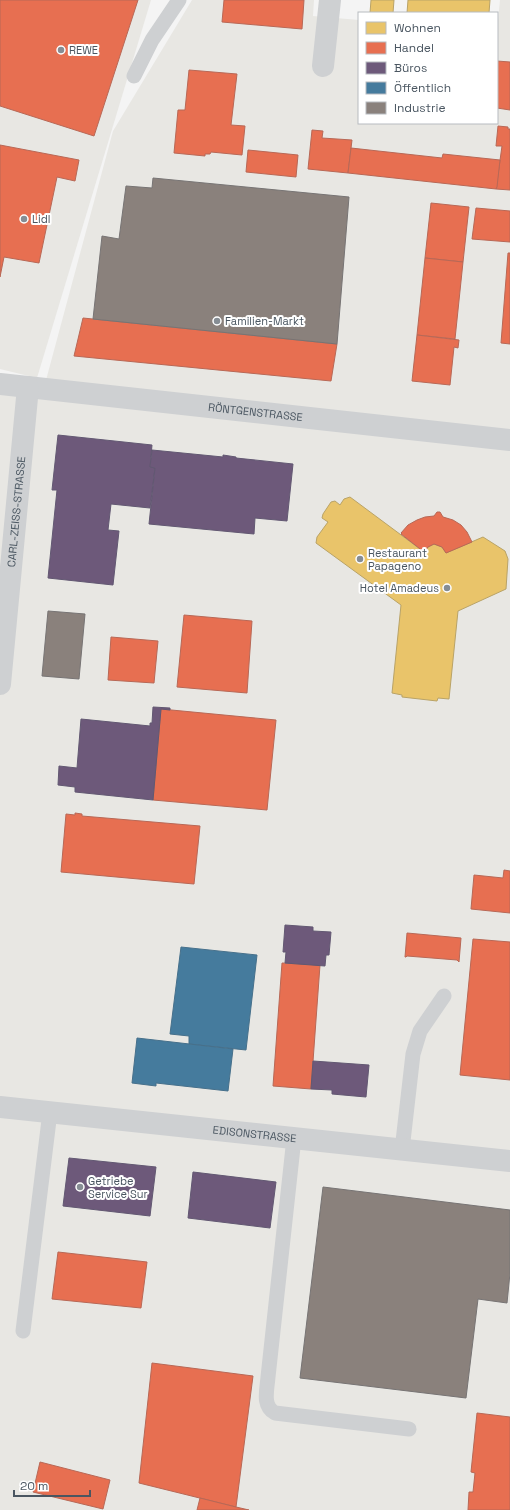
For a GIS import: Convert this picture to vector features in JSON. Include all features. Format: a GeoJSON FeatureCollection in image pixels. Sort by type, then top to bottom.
{"type":"FeatureCollection","features":[{"type":"Feature","properties":{"kind":"street"},"geometry":{"type":"LineString","coordinates":[[324,66],[330,0]]}},
{"type":"Feature","properties":{"kind":"street","name":"RÖNTGENSTRASSE"},"geometry":{"type":"LineString","coordinates":[[0,384],[510,440]]}},
{"type":"Feature","properties":{"kind":"street","name":"CARL-ZEISS-STRASSE"},"geometry":{"type":"LineString","coordinates":[[0,684],[28,387]]}},
{"type":"Feature","properties":{"kind":"street","name":"EDISONSTRASSE"},"geometry":{"type":"LineString","coordinates":[[0,1107],[510,1161]]}},
{"type":"Feature","properties":{"kind":"lane"},"geometry":{"type":"LineString","coordinates":[[134,76],[152,40],[179,0]]}},
{"type":"Feature","properties":{"kind":"lane"},"geometry":{"type":"LineString","coordinates":[[402,1150],[413,1054],[420,1031],[444,996]]}},
{"type":"Feature","properties":{"kind":"lane"},"geometry":{"type":"LineString","coordinates":[[23,1331],[50,1112]]}},
{"type":"Feature","properties":{"kind":"lane"},"geometry":{"type":"LineString","coordinates":[[294,1138],[268,1377],[267,1405],[275,1413],[409,1428]]}},
{"type":"Feature","properties":{"kind":"shaded area"},"geometry":{"type":"Polygon","coordinates":[[[0,0],[151,0],[37,378],[0,369],[0,0]]]}},
{"type":"Feature","properties":{"kind":"shaded area"},"geometry":{"type":"Polygon","coordinates":[[[192,0],[314,0],[313,16],[358,20],[358,124],[498,124],[498,21],[500,0],[510,0],[510,1510],[0,1510],[0,385],[42,395],[113,131],[192,0]]]}},
{"type":"Feature","properties":{"kind":"building: Wohnen"},"geometry":{"type":"Polygon","coordinates":[[[371,0],[394,0],[393,12],[370,12],[371,0]]]}},
{"type":"Feature","properties":{"kind":"building: Wohnen"},"geometry":{"type":"Polygon","coordinates":[[[408,0],[490,0],[489,12],[407,12],[408,0]]]}},
{"type":"Feature","properties":{"kind":"building: Wohnen"},"geometry":{"type":"Polygon","coordinates":[[[350,497],[424,552],[428,547],[434,544],[442,547],[446,553],[483,537],[505,551],[508,559],[506,589],[458,611],[449,699],[438,698],[437,701],[402,697],[402,695],[392,693],[401,605],[316,543],[317,537],[328,522],[322,518],[331,502],[335,501],[340,505],[344,499],[350,497]]]}},
{"type":"Feature","properties":{"kind":"building: Handel","name":"REWE"},"geometry":{"type":"Polygon","coordinates":[[[0,0],[138,0],[94,136],[0,106],[0,0]]]}},
{"type":"Feature","properties":{"kind":"building: Handel"},"geometry":{"type":"Polygon","coordinates":[[[224,0],[304,0],[302,29],[222,22],[224,0]]]}},
{"type":"Feature","properties":{"kind":"building: Handel"},"geometry":{"type":"Polygon","coordinates":[[[498,61],[510,62],[510,110],[498,108],[498,61]]]}},
{"type":"Feature","properties":{"kind":"building: Handel"},"geometry":{"type":"Polygon","coordinates":[[[189,70],[237,74],[231,125],[245,126],[242,155],[211,152],[210,154],[205,154],[205,156],[174,153],[178,110],[185,110],[189,70]]]}},
{"type":"Feature","properties":{"kind":"building: Handel"},"geometry":{"type":"Polygon","coordinates":[[[498,126],[508,127],[508,129],[510,129],[510,190],[496,189],[502,146],[496,146],[498,126]]]}},
{"type":"Feature","properties":{"kind":"building: Handel"},"geometry":{"type":"Polygon","coordinates":[[[312,130],[323,131],[322,138],[352,140],[348,173],[308,169],[312,130]]]}},
{"type":"Feature","properties":{"kind":"building: Handel","name":"Lidl"},"geometry":{"type":"Polygon","coordinates":[[[0,145],[79,160],[75,181],[57,177],[39,263],[4,257],[0,277],[0,145]]]}},
{"type":"Feature","properties":{"kind":"building: Handel"},"geometry":{"type":"Polygon","coordinates":[[[351,148],[442,158],[443,154],[500,160],[497,187],[496,189],[348,173],[351,148]]]}},
{"type":"Feature","properties":{"kind":"building: Handel"},"geometry":{"type":"Polygon","coordinates":[[[248,150],[298,155],[296,177],[246,172],[248,150]]]}},
{"type":"Feature","properties":{"kind":"building: Handel"},"geometry":{"type":"Polygon","coordinates":[[[431,203],[469,207],[463,262],[425,258],[431,203]]]}},
{"type":"Feature","properties":{"kind":"building: Handel"},"geometry":{"type":"Polygon","coordinates":[[[476,208],[510,211],[510,242],[472,239],[476,208]]]}},
{"type":"Feature","properties":{"kind":"building: Handel"},"geometry":{"type":"Polygon","coordinates":[[[508,253],[510,253],[510,344],[501,343],[508,253]]]}},
{"type":"Feature","properties":{"kind":"building: Handel"},"geometry":{"type":"Polygon","coordinates":[[[425,258],[463,262],[455,339],[417,335],[425,258]]]}},
{"type":"Feature","properties":{"kind":"building: Handel"},"geometry":{"type":"Polygon","coordinates":[[[83,318],[337,344],[331,381],[74,356],[83,318]]]}},
{"type":"Feature","properties":{"kind":"building: Handel"},"geometry":{"type":"Polygon","coordinates":[[[417,335],[459,340],[458,348],[454,347],[450,385],[412,381],[417,335]]]}},
{"type":"Feature","properties":{"kind":"building: Handel"},"geometry":{"type":"Polygon","coordinates":[[[437,512],[440,512],[443,517],[453,520],[461,525],[467,532],[472,542],[446,553],[442,547],[434,544],[428,547],[424,552],[401,534],[408,525],[425,517],[434,516],[437,512]]]}},
{"type":"Feature","properties":{"kind":"building: Handel"},"geometry":{"type":"Polygon","coordinates":[[[184,615],[252,621],[247,693],[177,687],[184,615]]]}},
{"type":"Feature","properties":{"kind":"building: Handel"},"geometry":{"type":"Polygon","coordinates":[[[111,637],[158,641],[154,683],[108,680],[111,637]]]}},
{"type":"Feature","properties":{"kind":"building: Handel"},"geometry":{"type":"Polygon","coordinates":[[[161,709],[276,720],[267,810],[153,800],[161,709]]]}},
{"type":"Feature","properties":{"kind":"building: Handel"},"geometry":{"type":"Polygon","coordinates":[[[75,813],[82,814],[82,816],[200,826],[194,884],[61,872],[66,814],[75,815],[75,813]]]}},
{"type":"Feature","properties":{"kind":"building: Handel"},"geometry":{"type":"Polygon","coordinates":[[[504,870],[510,871],[510,913],[471,909],[474,875],[503,878],[504,870]]]}},
{"type":"Feature","properties":{"kind":"building: Handel"},"geometry":{"type":"Polygon","coordinates":[[[407,933],[461,938],[459,962],[457,960],[405,957],[407,933]]]}},
{"type":"Feature","properties":{"kind":"building: Handel"},"geometry":{"type":"Polygon","coordinates":[[[473,939],[510,942],[510,1080],[460,1075],[473,939]]]}},
{"type":"Feature","properties":{"kind":"building: Handel"},"geometry":{"type":"Polygon","coordinates":[[[282,963],[320,965],[311,1089],[273,1086],[282,963]]]}},
{"type":"Feature","properties":{"kind":"building: Handel"},"geometry":{"type":"Polygon","coordinates":[[[58,1252],[147,1262],[141,1308],[52,1299],[58,1252]]]}},
{"type":"Feature","properties":{"kind":"building: Handel"},"geometry":{"type":"Polygon","coordinates":[[[152,1363],[253,1376],[236,1507],[139,1483],[152,1363]]]}},
{"type":"Feature","properties":{"kind":"building: Handel"},"geometry":{"type":"Polygon","coordinates":[[[477,1413],[510,1417],[510,1510],[468,1510],[469,1492],[473,1492],[475,1473],[471,1472],[477,1413]]]}},
{"type":"Feature","properties":{"kind":"building: Handel"},"geometry":{"type":"Polygon","coordinates":[[[40,1462],[110,1480],[103,1509],[33,1492],[40,1462]]]}},
{"type":"Feature","properties":{"kind":"building: Handel"},"geometry":{"type":"Polygon","coordinates":[[[200,1498],[236,1507],[249,1510],[197,1510],[200,1498]]]}},
{"type":"Feature","properties":{"kind":"building: Büros"},"geometry":{"type":"Polygon","coordinates":[[[58,435],[152,445],[150,467],[155,468],[150,508],[111,504],[108,530],[119,531],[113,585],[48,578],[57,490],[52,490],[58,435]]]}},
{"type":"Feature","properties":{"kind":"building: Büros"},"geometry":{"type":"Polygon","coordinates":[[[152,450],[223,457],[223,455],[236,458],[293,464],[287,521],[255,518],[254,534],[149,524],[155,468],[150,467],[152,450]]]}},
{"type":"Feature","properties":{"kind":"building: Büros"},"geometry":{"type":"Polygon","coordinates":[[[153,707],[170,708],[170,710],[161,709],[153,800],[75,792],[75,787],[58,785],[59,766],[77,768],[81,719],[150,726],[150,723],[152,723],[153,707]]]}},
{"type":"Feature","properties":{"kind":"building: Büros"},"geometry":{"type":"Polygon","coordinates":[[[285,925],[313,927],[313,931],[331,932],[329,955],[326,955],[325,966],[285,963],[286,952],[283,952],[285,925]]]}},
{"type":"Feature","properties":{"kind":"building: Büros"},"geometry":{"type":"Polygon","coordinates":[[[313,1061],[369,1065],[366,1097],[332,1094],[332,1090],[311,1089],[313,1061]]]}},
{"type":"Feature","properties":{"kind":"building: Büros"},"geometry":{"type":"Polygon","coordinates":[[[69,1158],[156,1167],[150,1216],[63,1206],[69,1158]]]}},
{"type":"Feature","properties":{"kind":"building: Büros"},"geometry":{"type":"Polygon","coordinates":[[[193,1172],[276,1182],[270,1228],[188,1218],[193,1172]]]}},
{"type":"Feature","properties":{"kind":"building: Öffentlich"},"geometry":{"type":"Polygon","coordinates":[[[181,947],[257,955],[246,1050],[189,1044],[189,1036],[170,1034],[181,947]]]}},
{"type":"Feature","properties":{"kind":"building: Öffentlich"},"geometry":{"type":"Polygon","coordinates":[[[137,1038],[233,1049],[228,1091],[156,1083],[156,1086],[132,1083],[137,1038]]]}},
{"type":"Feature","properties":{"kind":"building: Industrie"},"geometry":{"type":"Polygon","coordinates":[[[153,178],[349,197],[337,344],[93,319],[102,236],[119,239],[126,186],[152,188],[153,178]]]}},
{"type":"Feature","properties":{"kind":"building: Industrie"},"geometry":{"type":"Polygon","coordinates":[[[48,611],[85,614],[79,679],[42,676],[48,611]]]}},
{"type":"Feature","properties":{"kind":"building: Industrie"},"geometry":{"type":"Polygon","coordinates":[[[323,1187],[510,1210],[510,1273],[507,1303],[478,1299],[466,1398],[300,1378],[323,1187]]]}},
{"type":"Feature","properties":{"kind":"place","name":"REWE"},"geometry":{"type":"Point","coordinates":[61,50]}},
{"type":"Feature","properties":{"kind":"place","name":"Lidl"},"geometry":{"type":"Point","coordinates":[24,219]}},
{"type":"Feature","properties":{"kind":"place","name":"Familien-Markt"},"geometry":{"type":"Point","coordinates":[217,321]}},
{"type":"Feature","properties":{"kind":"place","name":"Restaurant Papageno"},"geometry":{"type":"Point","coordinates":[360,559]}},
{"type":"Feature","properties":{"kind":"place","name":"Hotel Amadeus"},"geometry":{"type":"Point","coordinates":[447,588]}},
{"type":"Feature","properties":{"kind":"place","name":"Getriebe Service Sur"},"geometry":{"type":"Point","coordinates":[80,1187]}}]}
